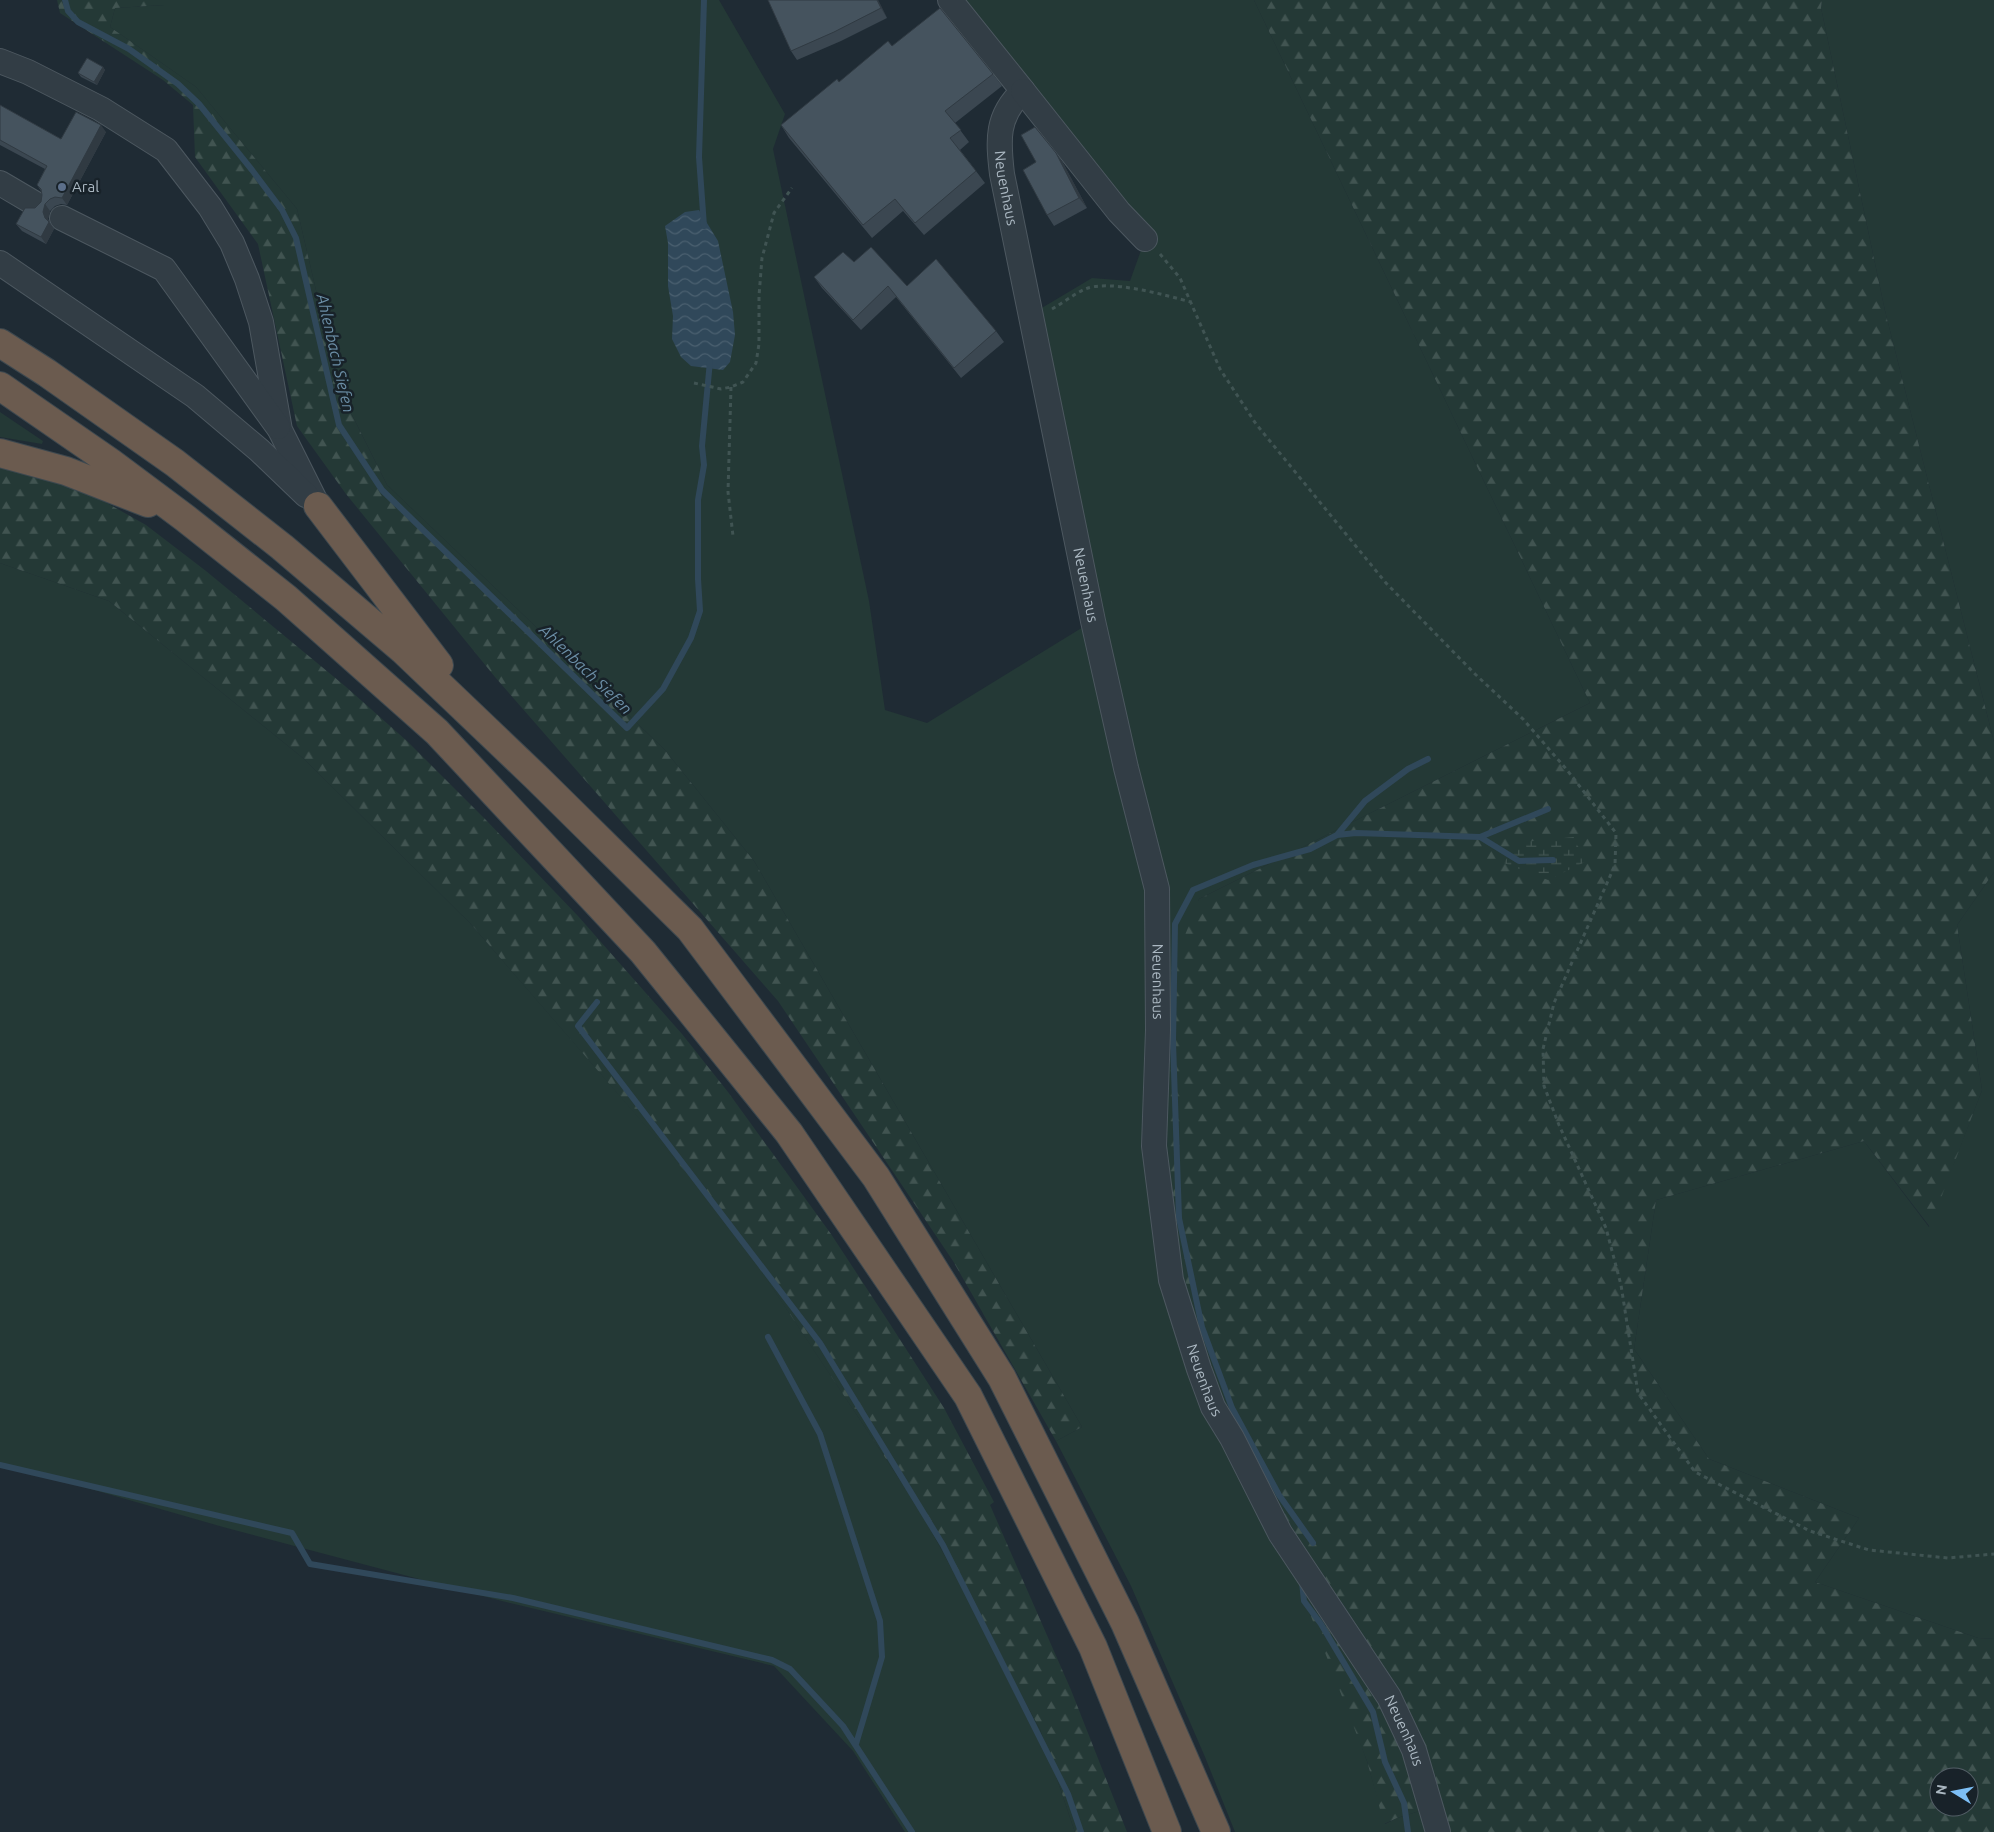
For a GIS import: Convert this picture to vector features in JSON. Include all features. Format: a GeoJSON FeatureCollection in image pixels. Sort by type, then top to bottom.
{"type":"FeatureCollection","features":[{"type":"Feature","properties":{"kind":"highway"},"geometry":{"type":"LineString","coordinates":[[0,344],[46,373],[175,464],[282,547],[403,650],[481,723],[690,929],[876,1177],[1002,1378],[1125,1623],[1216,1832]]}},
{"type":"Feature","properties":{"kind":"highway"},"geometry":{"type":"LineString","coordinates":[[0,386],[110,462],[185,518],[286,598],[437,732],[643,952],[790,1133],[968,1396],[1092,1647],[1167,1832]]}},
{"type":"Feature","properties":{"kind":"highway"},"geometry":{"type":"LineString","coordinates":[[0,453],[66,472],[185,518]]}},
{"type":"Feature","properties":{"kind":"highway"},"geometry":{"type":"LineString","coordinates":[[318,506],[481,723]]}},
{"type":"Feature","properties":{"kind":"street"},"geometry":{"type":"LineString","coordinates":[[950,0],[1119,212],[1145,239]]}},
{"type":"Feature","properties":{"kind":"street"},"geometry":{"type":"LineString","coordinates":[[0,61],[28,72],[101,109],[166,150],[210,207],[232,243],[247,279],[261,322],[280,430]]}},
{"type":"Feature","properties":{"kind":"street","name":"Neuenhaus"},"geometry":{"type":"LineString","coordinates":[[1023,90],[1013,100],[1004,116],[999,147],[1002,174],[1093,621],[1126,768],[1157,889],[1158,1030],[1154,1146],[1172,1280],[1199,1369],[1213,1407],[1232,1438],[1280,1533],[1389,1697],[1414,1750],[1438,1832]]}},
{"type":"Feature","properties":{"kind":"street"},"geometry":{"type":"LineString","coordinates":[[0,184],[34,203]]}},
{"type":"Feature","properties":{"kind":"street"},"geometry":{"type":"LineString","coordinates":[[62,218],[164,269],[280,430],[318,506]]}},
{"type":"Feature","properties":{"kind":"street"},"geometry":{"type":"LineString","coordinates":[[0,263],[195,396],[259,450],[318,506]]}},
{"type":"Feature","properties":{"kind":"path"},"geometry":{"type":"LineString","coordinates":[[694,383],[721,389],[730,387],[743,382],[756,362],[759,344],[759,296],[762,258],[774,213],[792,188]]}},
{"type":"Feature","properties":{"kind":"path"},"geometry":{"type":"LineString","coordinates":[[1145,239],[1163,256],[1180,278],[1220,369],[1262,431],[1386,583],[1475,674],[1523,719],[1567,770],[1616,833],[1616,865],[1554,1003],[1543,1050],[1544,1086],[1606,1228],[1621,1285],[1638,1393],[1695,1472],[1810,1531],[1869,1550],[1948,1558],[1994,1554]]}},
{"type":"Feature","properties":{"kind":"path"},"geometry":{"type":"LineString","coordinates":[[1031,322],[1086,289],[1105,285],[1147,291],[1191,302]]}},
{"type":"Feature","properties":{"kind":"path"},"geometry":{"type":"LineString","coordinates":[[730,387],[728,492],[733,536]]}},
{"type":"Feature","properties":{"kind":"green space"},"geometry":{"type":"Polygon","coordinates":[[[57,0],[164,0],[164,5],[115,8],[110,27],[196,87],[297,209],[339,389],[387,485],[664,749],[754,861],[1082,1427],[1056,1441],[953,1261],[778,1001],[495,677],[346,494],[297,426],[258,244],[195,157],[193,105],[163,80],[60,13],[57,0]]]}},
{"type":"Feature","properties":{"kind":"green space"},"geometry":{"type":"Polygon","coordinates":[[[164,0],[719,0],[785,114],[773,149],[869,601],[885,710],[927,723],[1093,621],[1030,315],[1092,278],[1130,281],[1145,239],[960,0],[1254,0],[1590,703],[1199,899],[1164,1061],[1171,1213],[1367,1761],[1385,1824],[1397,1818],[1426,1809],[1431,1832],[1235,1832],[1205,1757],[1131,1586],[1056,1441],[1082,1427],[754,861],[664,749],[387,485],[339,389],[297,209],[196,87],[110,27],[115,8],[164,5],[164,0]]]}},
{"type":"Feature","properties":{"kind":"green space"},"geometry":{"type":"Polygon","coordinates":[[[1254,0],[1822,0],[1821,8],[1885,311],[1994,742],[1994,872],[1957,925],[1982,1090],[1930,1227],[1864,1141],[1656,1200],[1634,1349],[1709,1459],[1859,1518],[1815,1582],[1978,1638],[1994,1639],[1994,1832],[1445,1832],[1426,1809],[1384,1824],[1367,1761],[1191,1306],[1171,1213],[1164,1061],[1168,979],[1199,899],[1590,703],[1254,0]]]}},
{"type":"Feature","properties":{"kind":"green space"},"geometry":{"type":"Polygon","coordinates":[[[1822,0],[1994,0],[1994,742],[1885,311],[1821,8],[1822,0]]]}},
{"type":"Feature","properties":{"kind":"green space"},"geometry":{"type":"Polygon","coordinates":[[[0,412],[43,441],[42,444],[0,437],[0,412]]]}},
{"type":"Feature","properties":{"kind":"green space"},"geometry":{"type":"Polygon","coordinates":[[[0,468],[38,474],[98,498],[146,525],[206,571],[345,686],[407,741],[485,819],[578,916],[682,1034],[728,1092],[831,1234],[944,1408],[994,1502],[990,1505],[1071,1690],[1127,1832],[1075,1832],[1040,1729],[918,1507],[728,1221],[470,923],[303,758],[109,601],[0,563],[0,468]]]}},
{"type":"Feature","properties":{"kind":"green space"},"geometry":{"type":"Polygon","coordinates":[[[0,563],[109,601],[303,758],[470,923],[727,1219],[918,1507],[1040,1729],[1075,1832],[905,1832],[853,1751],[774,1666],[502,1601],[223,1527],[0,1463],[0,563]]]}},
{"type":"Feature","properties":{"kind":"green space"},"geometry":{"type":"Polygon","coordinates":[[[1574,837],[1585,862],[1548,880],[1504,863],[1515,843],[1574,837]]]}},
{"type":"Feature","properties":{"kind":"green space"},"geometry":{"type":"Polygon","coordinates":[[[1994,872],[1994,1639],[1978,1638],[1815,1582],[1859,1518],[1709,1459],[1634,1349],[1656,1200],[1864,1141],[1929,1227],[1982,1090],[1957,925],[1994,872]]]}},
{"type":"Feature","properties":{"kind":"water"},"geometry":{"type":"Polygon","coordinates":[[[699,210],[718,241],[733,312],[735,335],[730,362],[723,370],[691,366],[681,357],[672,339],[673,316],[668,286],[668,243],[665,226],[685,212],[699,210]]]}},
{"type":"Feature","properties":{"kind":"building"},"geometry":{"type":"Polygon","coordinates":[[[768,0],[877,0],[881,8],[791,51],[768,0]]]}},
{"type":"Feature","properties":{"kind":"building"},"geometry":{"type":"Polygon","coordinates":[[[940,8],[993,74],[945,111],[961,130],[950,138],[976,171],[915,223],[895,199],[863,225],[781,125],[837,79],[839,82],[888,41],[892,46],[940,8]]]}},
{"type":"Feature","properties":{"kind":"building"},"geometry":{"type":"Polygon","coordinates":[[[87,58],[103,67],[94,82],[78,73],[87,58]]]}},
{"type":"Feature","properties":{"kind":"building"},"geometry":{"type":"Polygon","coordinates":[[[0,105],[61,139],[76,112],[101,125],[62,198],[55,197],[45,204],[43,212],[49,222],[41,237],[16,224],[25,208],[35,208],[41,202],[41,189],[37,185],[47,166],[0,140],[0,105]]]}},
{"type":"Feature","properties":{"kind":"building"},"geometry":{"type":"Polygon","coordinates":[[[1035,127],[1056,153],[1079,198],[1047,215],[1023,170],[1036,162],[1021,135],[1035,127]]]}},
{"type":"Feature","properties":{"kind":"building"},"geometry":{"type":"Polygon","coordinates":[[[871,247],[907,286],[936,259],[996,331],[954,368],[888,286],[853,320],[814,277],[843,252],[854,262],[871,247]]]}},
{"type":"Feature","properties":{"kind":"waterway","name":"Ahlenbach Siefen"},"geometry":{"type":"LineString","coordinates":[[65,0],[68,11],[78,22],[129,49],[178,84],[199,104],[282,210],[296,238],[339,425],[382,490],[627,728],[663,689],[691,638],[700,611],[698,500],[704,465],[702,446],[710,361]]}},
{"type":"Feature","properties":{"kind":"waterway"},"geometry":{"type":"LineString","coordinates":[[704,0],[699,157],[704,226]]}},
{"type":"Feature","properties":{"kind":"waterway"},"geometry":{"type":"LineString","coordinates":[[1337,835],[1365,801],[1408,769],[1428,759]]}},
{"type":"Feature","properties":{"kind":"waterway"},"geometry":{"type":"LineString","coordinates":[[1480,837],[1548,809]]}},
{"type":"Feature","properties":{"kind":"waterway"},"geometry":{"type":"LineString","coordinates":[[1313,1543],[1279,1495],[1232,1408],[1202,1327],[1179,1218],[1173,1042],[1175,924],[1193,890],[1253,865],[1310,849],[1337,835],[1356,833],[1480,837],[1519,861],[1553,860]]}},
{"type":"Feature","properties":{"kind":"waterway"},"geometry":{"type":"LineString","coordinates":[[597,1002],[578,1026],[820,1343],[943,1545],[1068,1794],[1081,1832]]}},
{"type":"Feature","properties":{"kind":"waterway"},"geometry":{"type":"LineString","coordinates":[[768,1337],[820,1434],[880,1621],[882,1657],[856,1744]]}},
{"type":"Feature","properties":{"kind":"waterway"},"geometry":{"type":"LineString","coordinates":[[0,1465],[292,1533],[310,1564],[513,1598],[772,1660],[790,1669],[843,1726],[912,1832]]}},
{"type":"Feature","properties":{"kind":"waterway"},"geometry":{"type":"LineString","coordinates":[[1302,1582],[1304,1601],[1321,1624],[1373,1712],[1385,1762],[1404,1803],[1408,1832]]}},
{"type":"Feature","properties":{"kind":"place","name":"Aral"},"geometry":{"type":"Point","coordinates":[62,187]}}]}
